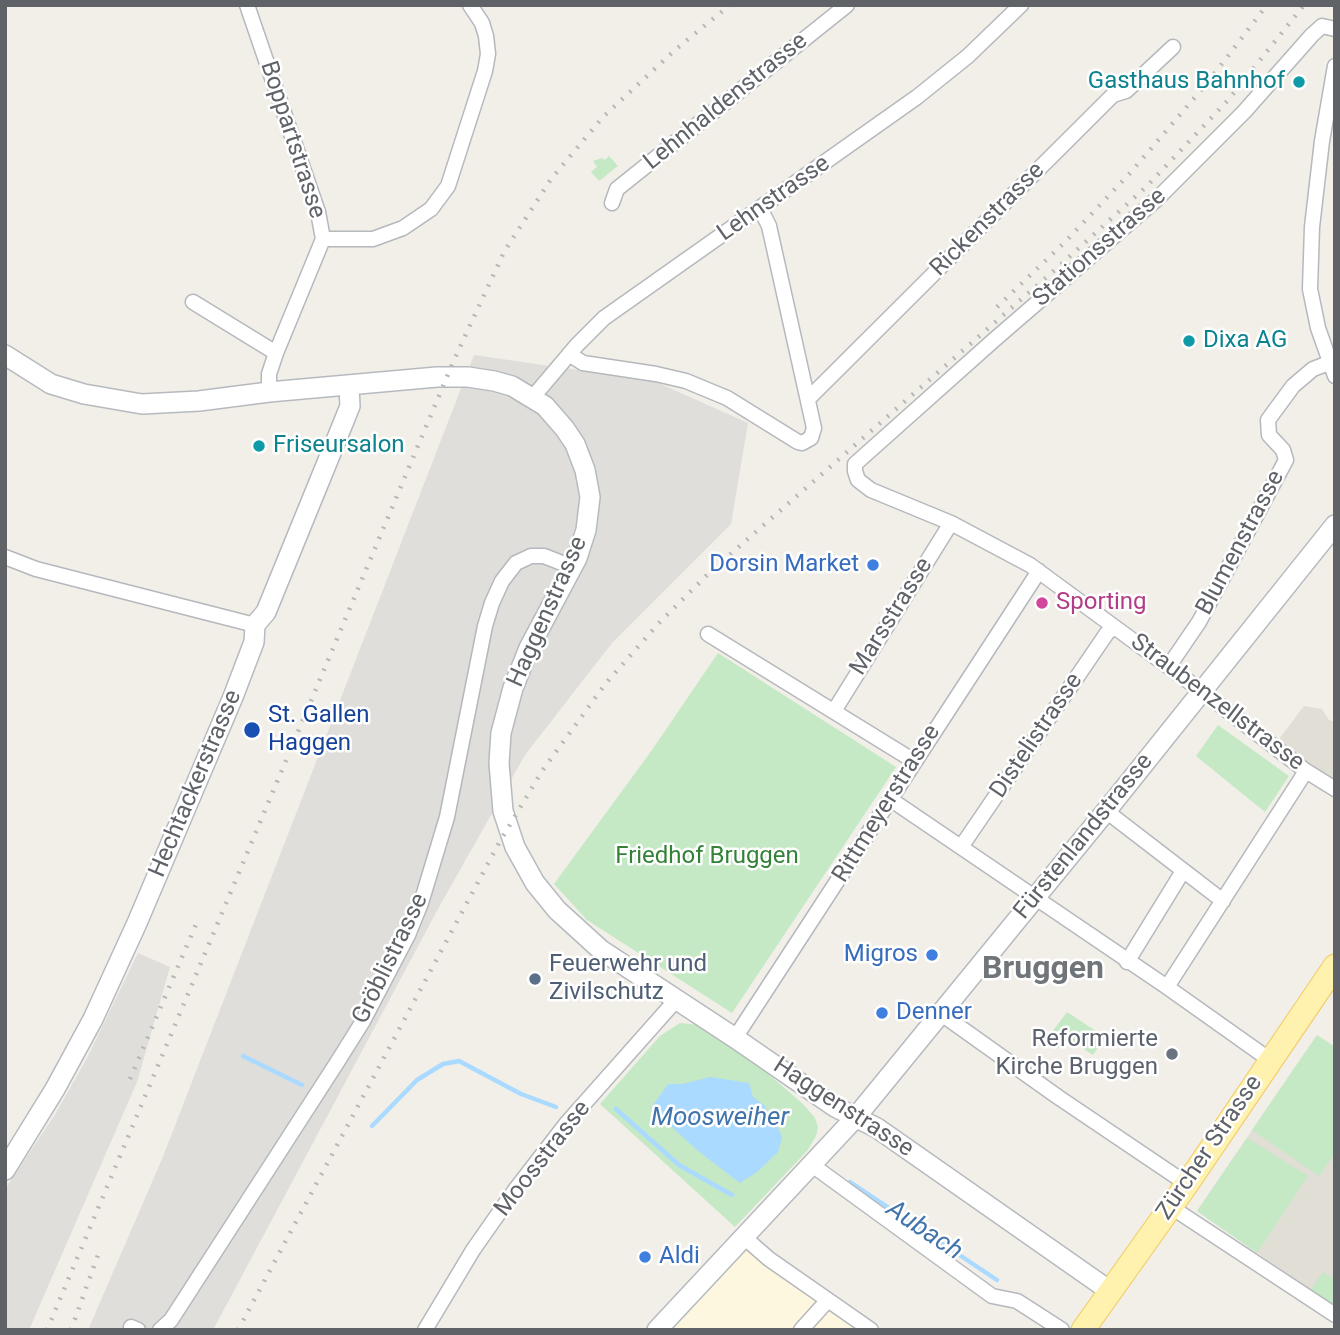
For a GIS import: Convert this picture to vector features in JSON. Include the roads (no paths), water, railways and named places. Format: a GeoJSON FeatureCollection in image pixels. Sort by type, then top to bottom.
{"type":"FeatureCollection","features":[{"type":"Feature","properties":{"kind":"main road","name":"Zürcher Strasse"},"geometry":{"type":"LineString","coordinates":[[1083,1330],[1187,1184],[1335,966]]}},
{"type":"Feature","properties":{"kind":"street","name":"Boppartstrasse"},"geometry":{"type":"LineString","coordinates":[[247,5],[318,212],[323,239],[276,353],[269,374],[269,392]]}},
{"type":"Feature","properties":{"kind":"street"},"geometry":{"type":"LineString","coordinates":[[323,239],[354,241],[391,234],[419,219],[431,209],[448,186],[488,54],[482,23],[470,5]]}},
{"type":"Feature","properties":{"kind":"street","name":"Lehnhaldenstrasse"},"geometry":{"type":"LineString","coordinates":[[612,203],[617,189],[847,5]]}},
{"type":"Feature","properties":{"kind":"street","name":"Lehnstrasse"},"geometry":{"type":"LineString","coordinates":[[533,397],[591,329],[604,318],[917,97],[968,56],[1021,5]]}},
{"type":"Feature","properties":{"kind":"street","name":"Stationsstrasse"},"geometry":{"type":"LineString","coordinates":[[855,464],[993,340],[1157,199],[1236,121],[1312,34],[1322,26],[1335,29]]}},
{"type":"Feature","properties":{"kind":"street","name":"Rickenstrasse"},"geometry":{"type":"LineString","coordinates":[[808,399],[1113,95],[1126,91],[1173,47]]}},
{"type":"Feature","properties":{"kind":"street"},"geometry":{"type":"LineString","coordinates":[[1332,369],[1316,319],[1310,289],[1312,226],[1322,141],[1335,66]]}},
{"type":"Feature","properties":{"kind":"street"},"geometry":{"type":"LineString","coordinates":[[569,354],[583,363],[686,381],[727,398],[798,442],[807,441],[814,431],[808,399],[769,226],[760,208]]}},
{"type":"Feature","properties":{"kind":"street"},"geometry":{"type":"LineString","coordinates":[[193,302],[276,353]]}},
{"type":"Feature","properties":{"kind":"street","name":"Haggenstrasse"},"geometry":{"type":"LineString","coordinates":[[5,355],[51,384],[112,400],[142,404],[438,376],[468,377],[512,386],[545,406],[575,444],[585,470],[590,497],[582,544],[529,648],[508,703],[499,756],[503,811],[524,866],[557,910],[601,950],[835,1107],[877,1128],[1110,1290]]}},
{"type":"Feature","properties":{"kind":"street","name":"Blumenstrasse"},"geometry":{"type":"LineString","coordinates":[[1168,666],[1199,622],[1286,460],[1283,450],[1269,435],[1268,420],[1293,386],[1312,369],[1332,369]]}},
{"type":"Feature","properties":{"kind":"street","name":"Hechtackerstrasse"},"geometry":{"type":"LineString","coordinates":[[5,1170],[55,1089],[111,982],[233,697],[254,642],[255,625],[266,612],[350,406],[349,386]]}},
{"type":"Feature","properties":{"kind":"street","name":"Straubenzellstrasse"},"geometry":{"type":"LineString","coordinates":[[855,464],[858,480],[871,490],[951,523],[1039,571],[1306,771],[1335,789]]}},
{"type":"Feature","properties":{"kind":"street","name":"Marsstrasse"},"geometry":{"type":"LineString","coordinates":[[834,711],[951,523]]}},
{"type":"Feature","properties":{"kind":"street","name":"Fürstenlandstrasse"},"geometry":{"type":"LineString","coordinates":[[657,1330],[856,1117],[1203,692],[1335,525]]}},
{"type":"Feature","properties":{"kind":"street","name":"Gröblistrasse"},"geometry":{"type":"LineString","coordinates":[[160,1330],[171,1320],[332,1071],[363,1021],[408,935],[421,903],[447,817],[485,626],[502,581],[516,563],[531,556],[544,556],[572,567]]}},
{"type":"Feature","properties":{"kind":"street"},"geometry":{"type":"LineString","coordinates":[[5,557],[36,569],[255,625]]}},
{"type":"Feature","properties":{"kind":"street","name":"Rittmeyerstrasse"},"geometry":{"type":"LineString","coordinates":[[735,1038],[1039,571]]}},
{"type":"Feature","properties":{"kind":"street","name":"Distelistrasse"},"geometry":{"type":"LineString","coordinates":[[961,847],[1104,637],[1114,627]]}},
{"type":"Feature","properties":{"kind":"street"},"geometry":{"type":"LineString","coordinates":[[708,634],[914,761]]}},
{"type":"Feature","properties":{"kind":"street"},"geometry":{"type":"LineString","coordinates":[[1167,987],[1306,771]]}},
{"type":"Feature","properties":{"kind":"street"},"geometry":{"type":"LineString","coordinates":[[890,799],[1270,1060]]}},
{"type":"Feature","properties":{"kind":"street"},"geometry":{"type":"LineString","coordinates":[[1106,811],[1223,901]]}},
{"type":"Feature","properties":{"kind":"street"},"geometry":{"type":"LineString","coordinates":[[1127,962],[1183,871]]}},
{"type":"Feature","properties":{"kind":"street","name":"Moosstrasse"},"geometry":{"type":"LineString","coordinates":[[425,1330],[473,1250],[514,1190],[566,1124],[676,1000]]}},
{"type":"Feature","properties":{"kind":"street"},"geometry":{"type":"LineString","coordinates":[[940,1013],[1187,1184]]}},
{"type":"Feature","properties":{"kind":"street"},"geometry":{"type":"LineString","coordinates":[[812,1165],[992,1296],[1017,1301],[1062,1330]]}},
{"type":"Feature","properties":{"kind":"street"},"geometry":{"type":"LineString","coordinates":[[1171,1207],[1335,1315]]}},
{"type":"Feature","properties":{"kind":"street"},"geometry":{"type":"LineString","coordinates":[[745,1238],[769,1259],[871,1330]]}},
{"type":"Feature","properties":{"kind":"street"},"geometry":{"type":"LineString","coordinates":[[801,1330],[828,1300]]}},
{"type":"Feature","properties":{"kind":"water","name":"Moosweiher"},"geometry":{"type":"Polygon","coordinates":[[[710,1077],[749,1083],[753,1097],[764,1105],[782,1138],[778,1152],[757,1172],[740,1183],[698,1151],[651,1108],[668,1084],[682,1084],[710,1077]]]}},
{"type":"Feature","properties":{"kind":"waterway"},"geometry":{"type":"LineString","coordinates":[[243,1056],[302,1085]]}},
{"type":"Feature","properties":{"kind":"waterway"},"geometry":{"type":"LineString","coordinates":[[372,1126],[417,1080],[443,1064],[459,1061],[521,1094],[556,1107]]}},
{"type":"Feature","properties":{"kind":"waterway"},"geometry":{"type":"LineString","coordinates":[[616,1109],[679,1165],[732,1195]]}},
{"type":"Feature","properties":{"kind":"waterway","name":"Aubach"},"geometry":{"type":"LineString","coordinates":[[850,1182],[997,1280]]}},
{"type":"Feature","properties":{"kind":"railway"},"geometry":{"type":"LineString","coordinates":[[47,1330],[454,360],[504,252],[551,179],[603,117],[675,50],[730,5]]}},
{"type":"Feature","properties":{"kind":"railway"},"geometry":{"type":"LineString","coordinates":[[997,307],[1065,242],[1131,172],[1208,82],[1267,5]]}},
{"type":"Feature","properties":{"kind":"railway"},"geometry":{"type":"LineString","coordinates":[[238,1330],[499,843],[542,771],[606,683],[658,624],[709,573],[1147,186],[1229,99],[1304,5]]}},
{"type":"Feature","properties":{"kind":"railway"},"geometry":{"type":"LineString","coordinates":[[130,1079],[197,922]]}},
{"type":"Feature","properties":{"kind":"railway"},"geometry":{"type":"LineString","coordinates":[[71,1330],[98,1255]]}},
{"type":"Feature","properties":{"kind":"place","name":"Gasthaus Bahnhof"},"geometry":{"type":"Point","coordinates":[1299,82]}},
{"type":"Feature","properties":{"kind":"place","name":"Dixa AG"},"geometry":{"type":"Point","coordinates":[1189,341]}},
{"type":"Feature","properties":{"kind":"place","name":"Friseursalon"},"geometry":{"type":"Point","coordinates":[259,446]}},
{"type":"Feature","properties":{"kind":"place","name":"Dorsin Market"},"geometry":{"type":"Point","coordinates":[873,565]}},
{"type":"Feature","properties":{"kind":"place","name":"Sporting"},"geometry":{"type":"Point","coordinates":[1042,603]}},
{"type":"Feature","properties":{"kind":"place","name":"St. Gallen Haggen"},"geometry":{"type":"Point","coordinates":[252,730]}},
{"type":"Feature","properties":{"kind":"place","name":"Migros"},"geometry":{"type":"Point","coordinates":[932,955]}},
{"type":"Feature","properties":{"kind":"place","name":"Feuerwehr und Zivilschutz"},"geometry":{"type":"Point","coordinates":[535,979]}},
{"type":"Feature","properties":{"kind":"place","name":"Denner"},"geometry":{"type":"Point","coordinates":[882,1013]}},
{"type":"Feature","properties":{"kind":"place","name":"Reformierte Kirche Bruggen"},"geometry":{"type":"Point","coordinates":[1172,1054]}},
{"type":"Feature","properties":{"kind":"place","name":"Aldi"},"geometry":{"type":"Point","coordinates":[645,1257]}},
{"type":"Feature","properties":{"kind":"district","name":"Bruggen"},"geometry":{"type":"Point","coordinates":[1043,970]}},
{"type":"Feature","properties":{"kind":"park label","name":"Friedhof Bruggen"},"geometry":{"type":"Point","coordinates":[707,857]}}]}
